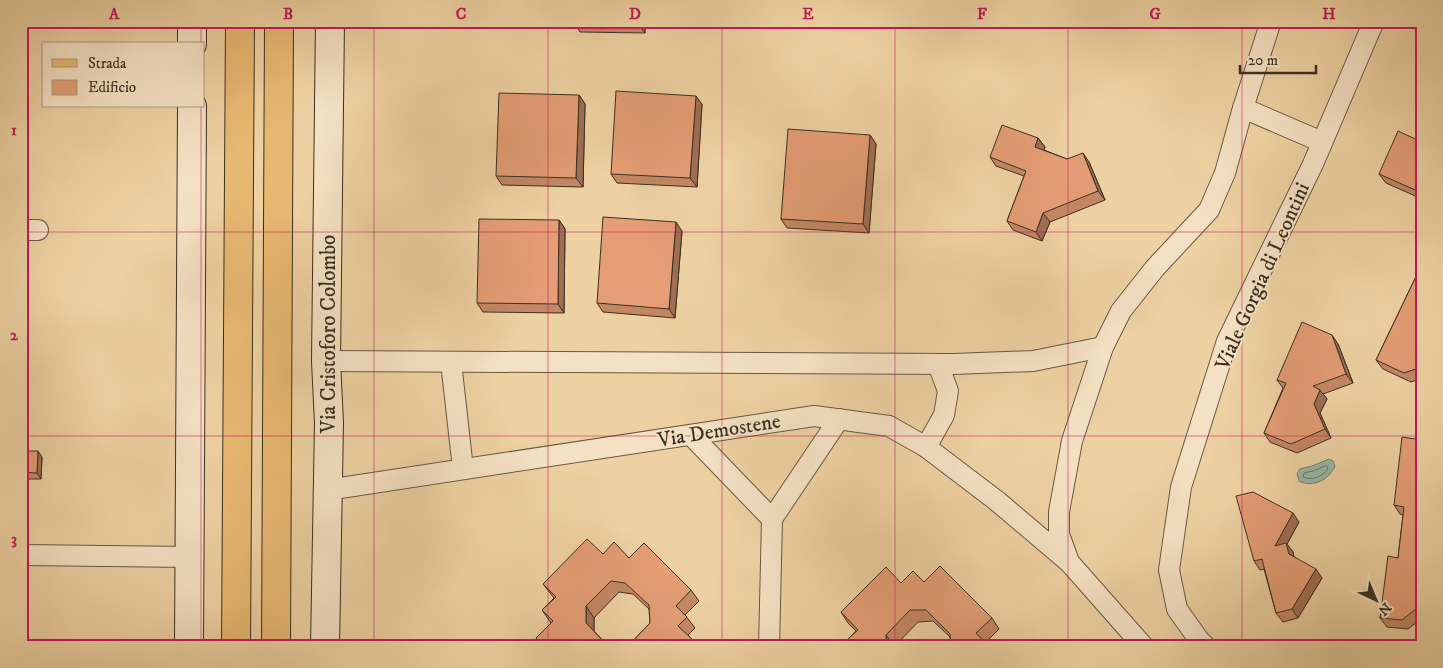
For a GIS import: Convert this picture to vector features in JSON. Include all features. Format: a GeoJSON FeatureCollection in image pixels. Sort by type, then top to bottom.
{"type":"FeatureCollection","features":[{"type":"Feature","properties":{"kind":"main road"},"geometry":{"type":"LineString","coordinates":[[236,647],[240,21]]}},
{"type":"Feature","properties":{"kind":"main road"},"geometry":{"type":"LineString","coordinates":[[276,647],[280,21]]}},
{"type":"Feature","properties":{"kind":"street"},"geometry":{"type":"LineString","coordinates":[[192,21],[192,42]]}},
{"type":"Feature","properties":{"kind":"street","name":"Via Cristoforo Colombo"},"geometry":{"type":"LineString","coordinates":[[325,647],[329,423],[326,361],[330,21]]}},
{"type":"Feature","properties":{"kind":"street"},"geometry":{"type":"LineString","coordinates":[[1144,647],[1069,562],[1059,534],[1058,512],[1072,441],[1103,347],[1121,311],[1155,268],[1209,210],[1225,173],[1242,108],[1271,21]]}},
{"type":"Feature","properties":{"kind":"street","name":"Viale Gorgia di Leontini"},"geometry":{"type":"LineString","coordinates":[[1206,647],[1177,610],[1169,570],[1181,487],[1228,341],[1313,164],[1374,21]]}},
{"type":"Feature","properties":{"kind":"street"},"geometry":{"type":"LineString","coordinates":[[189,647],[192,108]]}},
{"type":"Feature","properties":{"kind":"street"},"geometry":{"type":"LineString","coordinates":[[1242,108],[1322,142]]}},
{"type":"Feature","properties":{"kind":"street"},"geometry":{"type":"LineString","coordinates":[[326,361],[938,364],[1033,361],[1103,347]]}},
{"type":"Feature","properties":{"kind":"street"},"geometry":{"type":"LineString","coordinates":[[451,362],[463,469]]}},
{"type":"Feature","properties":{"kind":"street"},"geometry":{"type":"LineString","coordinates":[[926,447],[944,415],[948,391],[938,364]]}},
{"type":"Feature","properties":{"kind":"street","name":"Via Demostene"},"geometry":{"type":"LineString","coordinates":[[327,490],[814,416],[889,426],[926,447],[996,501],[1069,562]]}},
{"type":"Feature","properties":{"kind":"street"},"geometry":{"type":"LineString","coordinates":[[769,647],[772,520],[839,419]]}},
{"type":"Feature","properties":{"kind":"street"},"geometry":{"type":"LineString","coordinates":[[691,435],[772,520]]}},
{"type":"Feature","properties":{"kind":"street"},"geometry":{"type":"LineString","coordinates":[[21,555],[190,557]]}},
{"type":"Feature","properties":{"kind":"water"},"geometry":{"type":"Polygon","coordinates":[[[1329,459],[1333,461],[1335,466],[1325,479],[1310,484],[1299,481],[1297,474],[1300,469],[1329,459]]]}},
{"type":"Feature","properties":{"kind":"building"},"geometry":{"type":"Polygon","coordinates":[[[574,21],[638,21],[638,24],[574,23],[574,21]]]}},
{"type":"Feature","properties":{"kind":"building"},"geometry":{"type":"Polygon","coordinates":[[[616,91],[696,96],[690,178],[611,174],[616,91]]]}},
{"type":"Feature","properties":{"kind":"building"},"geometry":{"type":"Polygon","coordinates":[[[499,93],[579,95],[576,178],[496,176],[499,93]]]}},
{"type":"Feature","properties":{"kind":"building"},"geometry":{"type":"Polygon","coordinates":[[[1002,125],[1038,138],[1035,147],[1067,159],[1083,153],[1098,191],[1043,213],[1036,232],[1007,221],[1026,171],[990,157],[1002,125]]]}},
{"type":"Feature","properties":{"kind":"building"},"geometry":{"type":"Polygon","coordinates":[[[788,129],[870,135],[863,224],[781,219],[788,129]]]}},
{"type":"Feature","properties":{"kind":"building"},"geometry":{"type":"Polygon","coordinates":[[[1398,131],[1422,142],[1422,193],[1379,174],[1398,131]]]}},
{"type":"Feature","properties":{"kind":"building"},"geometry":{"type":"Polygon","coordinates":[[[603,217],[676,222],[669,309],[597,303],[603,217]]]}},
{"type":"Feature","properties":{"kind":"building"},"geometry":{"type":"Polygon","coordinates":[[[479,219],[559,220],[558,304],[477,303],[479,219]]]}},
{"type":"Feature","properties":{"kind":"building"},"geometry":{"type":"Polygon","coordinates":[[[1422,264],[1422,367],[1404,373],[1376,360],[1422,264]]]}},
{"type":"Feature","properties":{"kind":"building"},"geometry":{"type":"Polygon","coordinates":[[[1302,322],[1332,335],[1346,374],[1313,386],[1320,390],[1314,404],[1325,429],[1291,444],[1264,433],[1286,383],[1277,380],[1302,322]]]}},
{"type":"Feature","properties":{"kind":"building"},"geometry":{"type":"Polygon","coordinates":[[[1402,437],[1422,440],[1422,554],[1418,557],[1417,570],[1422,575],[1422,604],[1402,620],[1380,618],[1388,556],[1398,558],[1404,507],[1394,505],[1402,437]]]}},
{"type":"Feature","properties":{"kind":"building"},"geometry":{"type":"Polygon","coordinates":[[[21,451],[38,451],[37,473],[21,472],[21,451]]]}},
{"type":"Feature","properties":{"kind":"building"},"geometry":{"type":"Polygon","coordinates":[[[1253,492],[1293,513],[1275,546],[1286,543],[1289,554],[1316,569],[1292,609],[1276,613],[1262,559],[1254,561],[1236,496],[1253,492]]]}},
{"type":"Feature","properties":{"kind":"building"},"geometry":{"type":"Polygon","coordinates":[[[587,539],[603,554],[614,542],[629,558],[644,543],[691,590],[676,606],[687,617],[678,626],[696,643],[692,647],[545,647],[536,638],[553,621],[542,610],[556,597],[543,584],[587,539]],[[611,581],[586,606],[586,623],[607,645],[628,646],[650,623],[649,605],[625,583],[611,581]]]}},
{"type":"Feature","properties":{"kind":"building"},"geometry":{"type":"Polygon","coordinates":[[[940,566],[992,618],[976,633],[987,645],[985,647],[951,647],[950,634],[926,610],[910,610],[886,635],[886,647],[855,647],[848,639],[858,630],[841,612],[886,567],[901,583],[913,571],[924,582],[940,566]]]}}]}
